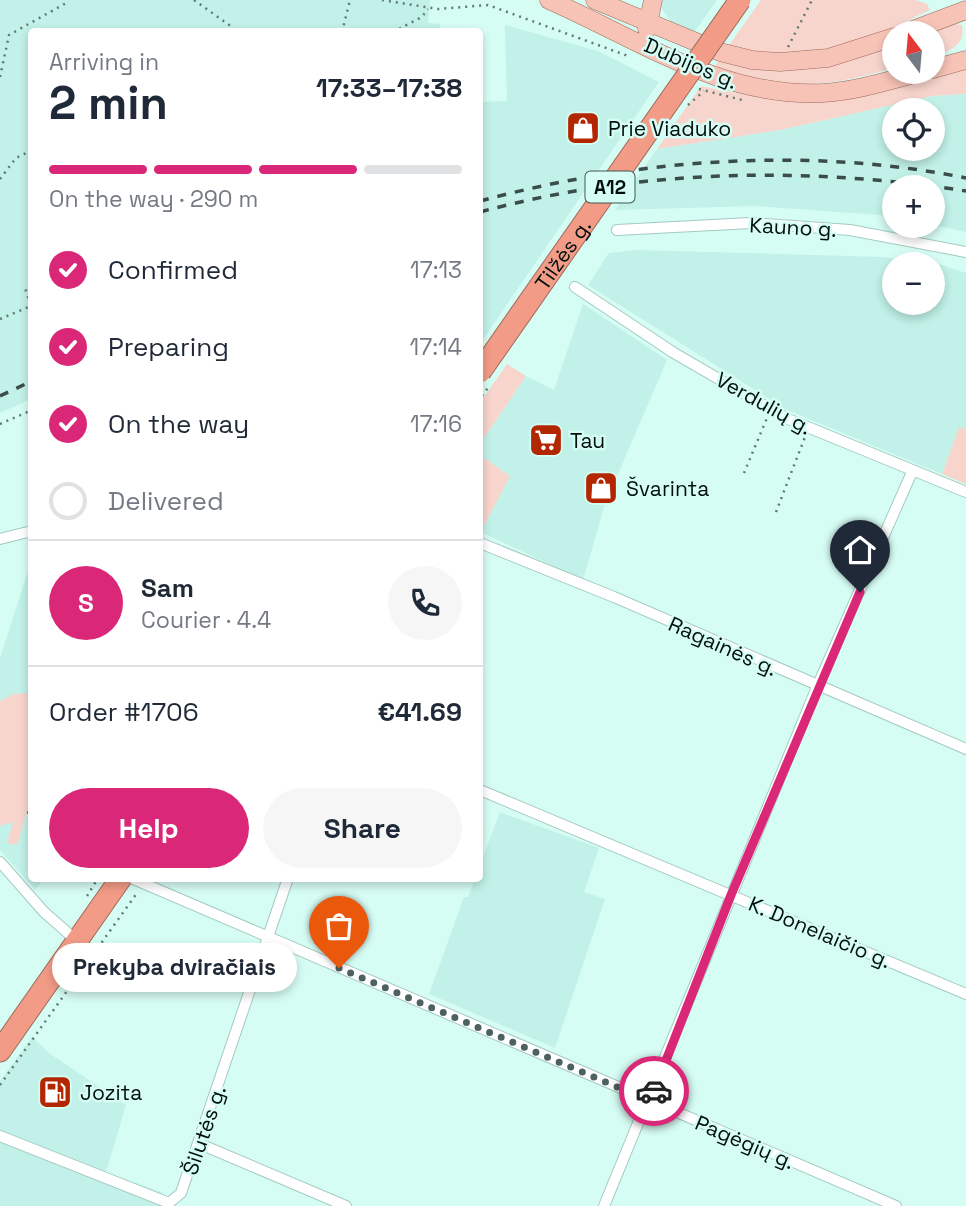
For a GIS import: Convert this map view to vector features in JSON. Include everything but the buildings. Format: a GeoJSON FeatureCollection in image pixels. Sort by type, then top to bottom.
{"type":"FeatureCollection","features":[{"type":"Feature","properties":{"kind":"highway","name":"Tilžės g."},"geometry":{"type":"LineString","coordinates":[[483,368],[740,0]]}},
{"type":"Feature","properties":{"kind":"highway"},"geometry":{"type":"LineString","coordinates":[[0,1051],[118,882]]}},
{"type":"Feature","properties":{"kind":"main road","name":"Dubijos g."},"geometry":{"type":"LineString","coordinates":[[549,0],[710,76],[768,91],[825,93],[882,82]]}},
{"type":"Feature","properties":{"kind":"main road"},"geometry":{"type":"LineString","coordinates":[[602,3],[633,0]]}},
{"type":"Feature","properties":{"kind":"main road"},"geometry":{"type":"LineString","coordinates":[[642,42],[653,0]]}},
{"type":"Feature","properties":{"kind":"main road","name":"Dubijos g."},"geometry":{"type":"LineString","coordinates":[[602,3],[720,52],[780,62],[828,58],[882,41]]}},
{"type":"Feature","properties":{"kind":"main road"},"geometry":{"type":"LineString","coordinates":[[937,21],[966,10]]}},
{"type":"Feature","properties":{"kind":"main road"},"geometry":{"type":"LineString","coordinates":[[945,62],[966,45]]}},
{"type":"Feature","properties":{"kind":"main road"},"geometry":{"type":"LineString","coordinates":[[945,66],[966,60]]}},
{"type":"Feature","properties":{"kind":"street","name":"Kauno g."},"geometry":{"type":"LineString","coordinates":[[617,230],[751,223],[850,230],[966,252]]}},
{"type":"Feature","properties":{"kind":"street","name":"Verdulių g."},"geometry":{"type":"LineString","coordinates":[[575,287],[674,353],[770,410],[808,429],[966,492]]}},
{"type":"Feature","properties":{"kind":"street"},"geometry":{"type":"LineString","coordinates":[[604,1206],[650,1101],[817,687],[912,472]]}},
{"type":"Feature","properties":{"kind":"street"},"geometry":{"type":"LineString","coordinates":[[0,539],[28,532]]}},
{"type":"Feature","properties":{"kind":"street","name":"Ragainės g."},"geometry":{"type":"LineString","coordinates":[[483,544],[614,597],[817,687],[966,749]]}},
{"type":"Feature","properties":{"kind":"street","name":"K. Donelaičio g."},"geometry":{"type":"LineString","coordinates":[[483,791],[966,994]]}},
{"type":"Feature","properties":{"kind":"street"},"geometry":{"type":"LineString","coordinates":[[0,862],[44,912],[77,942]]}},
{"type":"Feature","properties":{"kind":"street","name":"Pagėgių g."},"geometry":{"type":"LineString","coordinates":[[137,882],[896,1206]]}},
{"type":"Feature","properties":{"kind":"street","name":"Šilutės g."},"geometry":{"type":"LineString","coordinates":[[0,1136],[169,1203],[181,1194],[287,882]]}},
{"type":"Feature","properties":{"kind":"street"},"geometry":{"type":"LineString","coordinates":[[200,1144],[346,1206]]}},
{"type":"Feature","properties":{"kind":"path"},"geometry":{"type":"LineString","coordinates":[[194,0],[233,28]]}},
{"type":"Feature","properties":{"kind":"path"},"geometry":{"type":"LineString","coordinates":[[343,28],[349,0]]}},
{"type":"Feature","properties":{"kind":"path"},"geometry":{"type":"LineString","coordinates":[[382,0],[429,8],[488,5],[640,61]]}},
{"type":"Feature","properties":{"kind":"path"},"geometry":{"type":"LineString","coordinates":[[780,62],[812,0]]}},
{"type":"Feature","properties":{"kind":"path"},"geometry":{"type":"LineString","coordinates":[[0,77],[9,35],[68,2]]}},
{"type":"Feature","properties":{"kind":"path"},"geometry":{"type":"LineString","coordinates":[[401,28],[422,17],[429,8]]}},
{"type":"Feature","properties":{"kind":"path"},"geometry":{"type":"LineString","coordinates":[[0,57],[6,52]]}},
{"type":"Feature","properties":{"kind":"path"},"geometry":{"type":"LineString","coordinates":[[684,108],[704,92]]}},
{"type":"Feature","properties":{"kind":"path"},"geometry":{"type":"LineString","coordinates":[[0,179],[16,158],[28,152]]}},
{"type":"Feature","properties":{"kind":"path"},"geometry":{"type":"LineString","coordinates":[[0,319],[28,307]]}},
{"type":"Feature","properties":{"kind":"path"},"geometry":{"type":"LineString","coordinates":[[744,473],[770,410]]}},
{"type":"Feature","properties":{"kind":"path"},"geometry":{"type":"LineString","coordinates":[[0,424],[28,412]]}},
{"type":"Feature","properties":{"kind":"path"},"geometry":{"type":"LineString","coordinates":[[776,512],[808,429]]}},
{"type":"Feature","properties":{"kind":"path"},"geometry":{"type":"LineString","coordinates":[[0,1085],[142,885]]}},
{"type":"Feature","properties":{"kind":"shaded area"},"geometry":{"type":"Polygon","coordinates":[[[0,0],[430,0],[428,23],[440,24],[440,28],[28,28],[28,400],[0,413],[0,0]]]}},
{"type":"Feature","properties":{"kind":"shaded area"},"geometry":{"type":"Polygon","coordinates":[[[661,0],[717,0],[693,34],[673,25],[661,7],[661,0]]]}},
{"type":"Feature","properties":{"kind":"shaded area"},"geometry":{"type":"Polygon","coordinates":[[[761,0],[915,0],[927,4],[930,10],[908,21],[882,21],[882,34],[832,50],[780,53],[727,48],[761,0]]]}},
{"type":"Feature","properties":{"kind":"shaded area"},"geometry":{"type":"Polygon","coordinates":[[[505,25],[598,51],[659,82],[483,340],[483,102],[507,101],[505,25]]]}},
{"type":"Feature","properties":{"kind":"shaded area"},"geometry":{"type":"Polygon","coordinates":[[[962,25],[963,32],[959,43],[945,52],[945,27],[962,25]]]}},
{"type":"Feature","properties":{"kind":"shaded area"},"geometry":{"type":"Polygon","coordinates":[[[882,49],[882,71],[823,83],[783,83],[712,70],[720,59],[841,63],[882,49]]]}},
{"type":"Feature","properties":{"kind":"shaded area"},"geometry":{"type":"Polygon","coordinates":[[[966,68],[966,94],[882,98],[882,107],[780,130],[657,149],[701,86],[768,99],[858,96],[904,84],[945,84],[945,73],[966,68]]]}},
{"type":"Feature","properties":{"kind":"shaded area"},"geometry":{"type":"Polygon","coordinates":[[[966,94],[966,232],[945,228],[945,175],[882,175],[882,215],[754,206],[615,210],[657,149],[780,130],[882,107],[882,161],[945,161],[945,98],[923,98],[966,94]]]}},
{"type":"Feature","properties":{"kind":"shaded area"},"geometry":{"type":"Polygon","coordinates":[[[636,250],[882,257],[882,315],[945,315],[945,266],[966,273],[966,430],[959,427],[942,474],[785,409],[588,285],[609,253],[636,250]]]}},
{"type":"Feature","properties":{"kind":"shaded area"},"geometry":{"type":"Polygon","coordinates":[[[583,304],[667,360],[605,504],[583,580],[483,533],[510,476],[483,457],[483,440],[526,376],[554,390],[583,304]]]}},
{"type":"Feature","properties":{"kind":"shaded area"},"geometry":{"type":"Polygon","coordinates":[[[507,364],[526,376],[483,440],[484,397],[507,364]]]}},
{"type":"Feature","properties":{"kind":"shaded area"},"geometry":{"type":"Polygon","coordinates":[[[959,427],[966,430],[966,484],[942,474],[959,427]]]}},
{"type":"Feature","properties":{"kind":"shaded area"},"geometry":{"type":"Polygon","coordinates":[[[483,457],[510,476],[483,528],[483,457]]]}},
{"type":"Feature","properties":{"kind":"shaded area"},"geometry":{"type":"Polygon","coordinates":[[[28,571],[28,882],[0,850],[0,658],[28,571]]]}},
{"type":"Feature","properties":{"kind":"shaded area"},"geometry":{"type":"Polygon","coordinates":[[[28,693],[28,809],[17,845],[7,843],[13,822],[0,826],[0,701],[13,694],[28,693]]]}},
{"type":"Feature","properties":{"kind":"shaded area"},"geometry":{"type":"Polygon","coordinates":[[[500,812],[599,848],[584,892],[605,899],[555,1048],[429,994],[464,897],[468,897],[474,882],[483,882],[483,858],[500,812]]]}},
{"type":"Feature","properties":{"kind":"shaded area"},"geometry":{"type":"Polygon","coordinates":[[[28,882],[41,882],[35,890],[28,882]]]}},
{"type":"Feature","properties":{"kind":"shaded area"},"geometry":{"type":"Polygon","coordinates":[[[32,1037],[49,1053],[126,1105],[106,1172],[164,1193],[165,1206],[0,1206],[0,1081],[32,1037]]]}},
{"type":"Feature","properties":{"kind":"railway"},"geometry":{"type":"LineString","coordinates":[[483,200],[599,175],[722,162],[845,162],[966,178]]}},
{"type":"Feature","properties":{"kind":"railway"},"geometry":{"type":"LineString","coordinates":[[483,211],[600,187],[722,176],[844,178],[966,191]]}},
{"type":"Feature","properties":{"kind":"railway"},"geometry":{"type":"LineString","coordinates":[[0,396],[28,383]]}},
{"type":"Feature","properties":{"kind":"way so far"},"geometry":{"type":"LineString","coordinates":[[339,968],[650,1101],[654,1091]]}},
{"type":"Feature","properties":{"kind":"place","name":"Prie Viaduko"},"geometry":{"type":"Point","coordinates":[583,128]}},
{"type":"Feature","properties":{"kind":"place","name":"Tau"},"geometry":{"type":"Point","coordinates":[546,440]}},
{"type":"Feature","properties":{"kind":"place","name":"Švarinta"},"geometry":{"type":"Point","coordinates":[601,488]}},
{"type":"Feature","properties":{"kind":"place","name":"Prekyba dviračiais"},"geometry":{"type":"Point","coordinates":[339,968]}},
{"type":"Feature","properties":{"kind":"place","name":"Jozita"},"geometry":{"type":"Point","coordinates":[55,1092]}},
{"type":"Feature","properties":{"kind":"route"},"geometry":{"type":"LineString","coordinates":[[654,1091],[731,895],[817,687],[860,592]]}}]}
